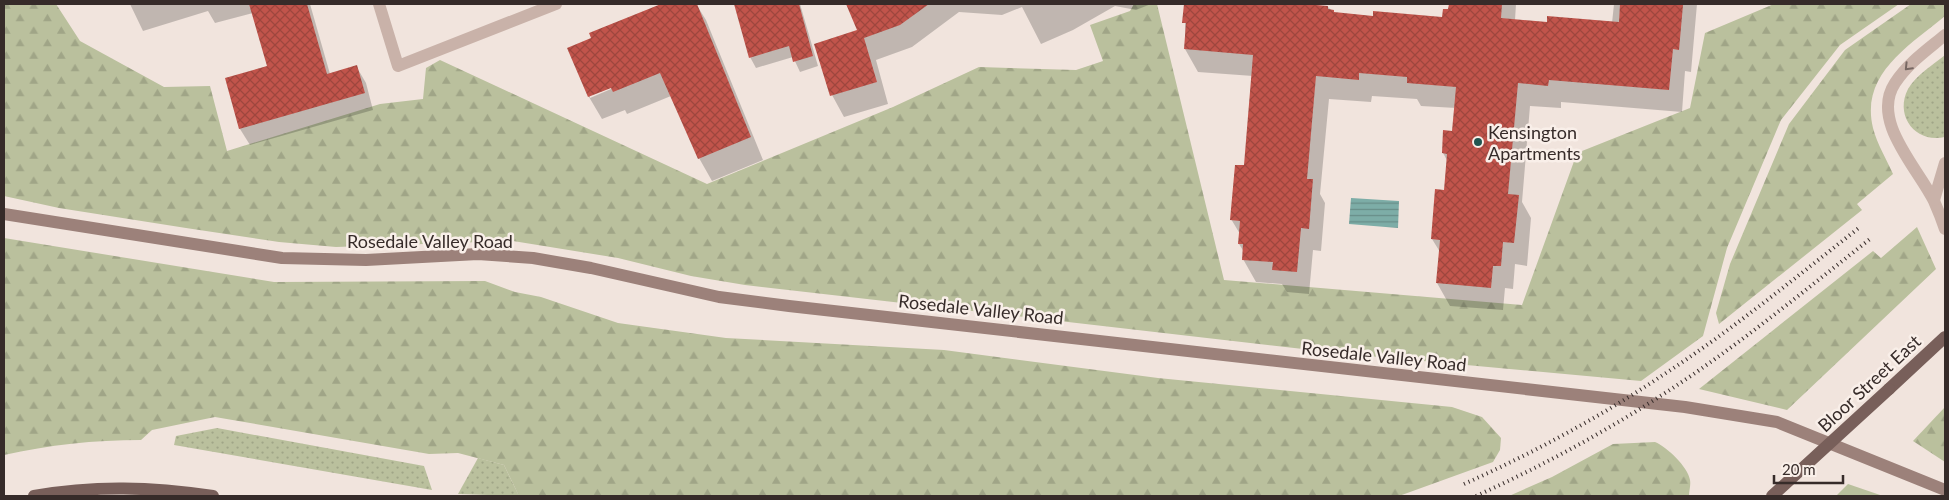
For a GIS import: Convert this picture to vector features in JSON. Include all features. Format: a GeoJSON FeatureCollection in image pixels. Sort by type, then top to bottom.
{"type":"FeatureCollection","features":[{"type":"Feature","properties":{"kind":"main road","name":"Bloor Street East"},"geometry":{"type":"LineString","coordinates":[[1772,496],[1945,337]]}},
{"type":"Feature","properties":{"kind":"main road"},"geometry":{"type":"LineString","coordinates":[[34,496],[94,488],[214,496]]}},
{"type":"Feature","properties":{"kind":"street"},"geometry":{"type":"LineString","coordinates":[[379,4],[398,66],[556,4]]}},
{"type":"Feature","properties":{"kind":"street"},"geometry":{"type":"LineString","coordinates":[[1945,35],[1905,69],[1894,84],[1888,98],[1887,113],[1901,149],[1934,200],[1945,230]]}},
{"type":"Feature","properties":{"kind":"street"},"geometry":{"type":"LineString","coordinates":[[1934,200],[1945,163]]}},
{"type":"Feature","properties":{"kind":"street","name":"Rosedale Valley Road"},"geometry":{"type":"LineString","coordinates":[[4,214],[282,258],[366,260],[478,254],[533,258],[591,268],[719,297],[772,304],[1685,407],[1777,422],[1945,490]]}},
{"type":"Feature","properties":{"kind":"green space"},"geometry":{"type":"Polygon","coordinates":[[[4,4],[56,4],[80,41],[164,87],[210,86],[227,151],[380,104],[423,99],[426,68],[440,60],[707,184],[893,107],[979,67],[1076,70],[1103,61],[1090,25],[1130,11],[1134,4],[1157,4],[1224,280],[1522,305],[1577,153],[1690,108],[1705,33],[1774,4],[1899,4],[1840,45],[1781,120],[1727,248],[1703,336],[1641,381],[1347,354],[745,285],[691,276],[618,258],[513,241],[336,247],[279,242],[59,208],[4,196],[4,4]]]}},
{"type":"Feature","properties":{"kind":"green space"},"geometry":{"type":"Polygon","coordinates":[[[1911,4],[1945,4],[1945,16],[1903,50],[1881,77],[1874,92],[1871,109],[1873,128],[1893,174],[1857,204],[1862,210],[1719,324],[1716,313],[1730,264],[1789,124],[1845,50],[1911,4]]]}},
{"type":"Feature","properties":{"kind":"green space"},"geometry":{"type":"Polygon","coordinates":[[[1945,55],[1945,137],[1935,138],[1925,136],[1910,126],[1904,109],[1904,99],[1915,79],[1945,55]]]}},
{"type":"Feature","properties":{"kind":"green space"},"geometry":{"type":"Polygon","coordinates":[[[1917,227],[1936,269],[1787,410],[1699,389],[1873,251],[1881,258],[1917,227]]]}},
{"type":"Feature","properties":{"kind":"green space"},"geometry":{"type":"Polygon","coordinates":[[[4,238],[274,282],[485,281],[515,292],[541,297],[618,323],[726,338],[944,350],[1158,378],[1452,407],[1482,417],[1501,438],[1500,450],[1493,462],[1399,496],[519,496],[504,465],[458,453],[429,454],[215,417],[152,430],[141,440],[72,444],[4,455],[4,238]]]}},
{"type":"Feature","properties":{"kind":"green space"},"geometry":{"type":"Polygon","coordinates":[[[1945,407],[1945,462],[1913,441],[1945,407]]]}},
{"type":"Feature","properties":{"kind":"green space"},"geometry":{"type":"Polygon","coordinates":[[[217,428],[424,466],[432,490],[174,445],[176,436],[217,428]]]}},
{"type":"Feature","properties":{"kind":"green space"},"geometry":{"type":"Polygon","coordinates":[[[1655,442],[1671,453],[1685,469],[1690,480],[1689,496],[1509,496],[1552,477],[1613,444],[1655,442]]]}},
{"type":"Feature","properties":{"kind":"green space"},"geometry":{"type":"Polygon","coordinates":[[[478,458],[504,465],[519,496],[458,494],[478,458]]]}},
{"type":"Feature","properties":{"kind":"green space"},"geometry":{"type":"Polygon","coordinates":[[[1848,484],[1883,496],[1836,496],[1848,484]]]}},
{"type":"Feature","properties":{"kind":"water"},"geometry":{"type":"Polygon","coordinates":[[[1351,198],[1399,201],[1398,228],[1349,224],[1351,198]]]}},
{"type":"Feature","properties":{"kind":"building"},"geometry":{"type":"Polygon","coordinates":[[[249,4],[307,4],[327,74],[357,65],[365,93],[239,129],[225,78],[267,66],[249,4]]]}},
{"type":"Feature","properties":{"kind":"building"},"geometry":{"type":"Polygon","coordinates":[[[661,4],[697,4],[751,137],[698,159],[660,73],[613,92],[611,88],[588,97],[567,48],[591,38],[589,33],[661,4]]]}},
{"type":"Feature","properties":{"kind":"building"},"geometry":{"type":"Polygon","coordinates":[[[734,4],[799,4],[813,56],[793,62],[789,46],[749,58],[734,4]]]}},
{"type":"Feature","properties":{"kind":"building"},"geometry":{"type":"Polygon","coordinates":[[[846,4],[929,4],[900,25],[864,38],[877,82],[830,96],[814,44],[857,30],[846,4]]]}},
{"type":"Feature","properties":{"kind":"building","name":"Kensington Apartments"},"geometry":{"type":"Polygon","coordinates":[[[1184,4],[1304,4],[1328,6],[1328,9],[1334,10],[1334,12],[1373,16],[1373,11],[1442,17],[1443,9],[1448,9],[1449,4],[1502,4],[1501,18],[1547,22],[1547,16],[1619,22],[1620,4],[1683,5],[1679,50],[1673,49],[1669,90],[1549,80],[1548,86],[1518,83],[1508,194],[1519,195],[1514,243],[1503,242],[1501,266],[1493,266],[1491,288],[1436,283],[1440,240],[1431,239],[1435,189],[1444,190],[1447,154],[1442,153],[1443,130],[1452,131],[1456,87],[1407,83],[1407,77],[1359,73],[1359,80],[1316,76],[1307,179],[1313,179],[1309,229],[1301,228],[1297,272],[1272,270],[1273,262],[1242,260],[1243,244],[1238,244],[1240,221],[1230,220],[1235,165],[1244,165],[1253,55],[1184,49],[1186,23],[1182,23],[1184,4]]]}},
{"type":"Feature","properties":{"kind":"railway"},"geometry":{"type":"LineString","coordinates":[[1464,484],[1566,434],[1689,358],[1739,322],[1860,227]]}},
{"type":"Feature","properties":{"kind":"railway"},"geometry":{"type":"LineString","coordinates":[[1476,496],[1533,469],[1589,439],[1671,389],[1742,339],[1870,239]]}},
{"type":"Feature","properties":{"kind":"place","name":"Kensington Apartments"},"geometry":{"type":"Point","coordinates":[1478,142]}}]}
